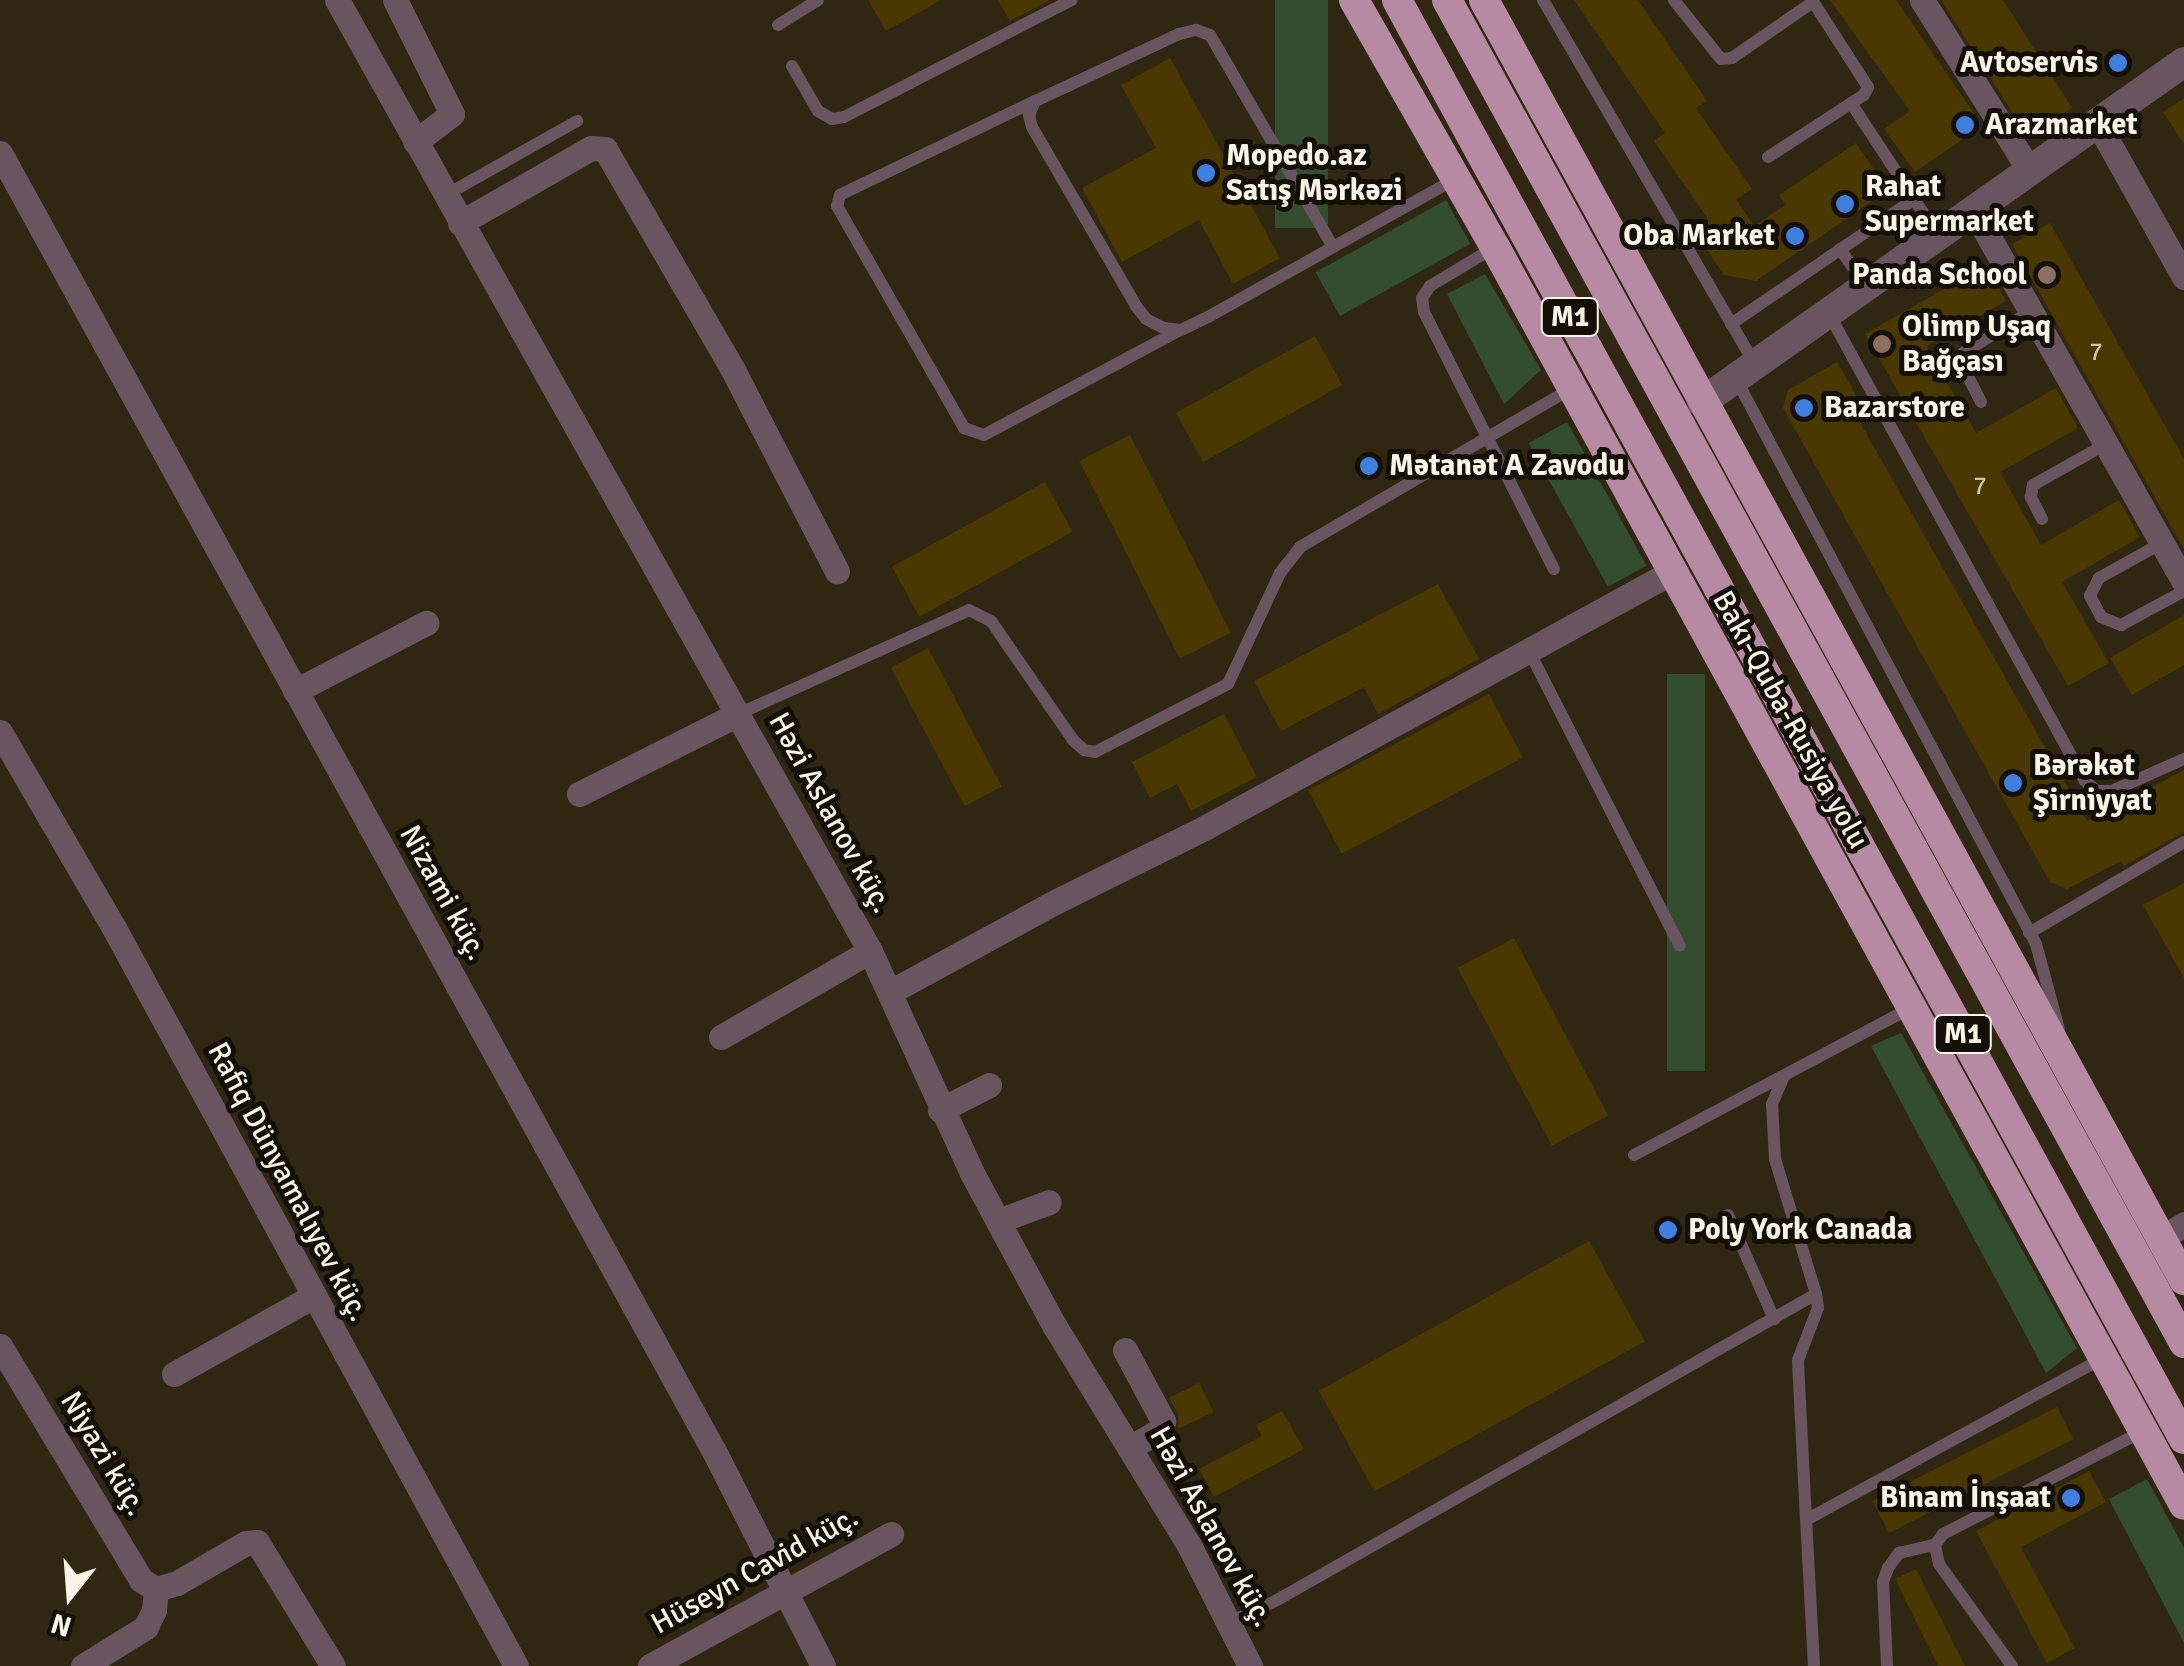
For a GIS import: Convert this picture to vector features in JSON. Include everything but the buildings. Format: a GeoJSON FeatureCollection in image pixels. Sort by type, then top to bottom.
{"type":"FeatureCollection","features":[{"type":"Feature","properties":{"kind":"highway"},"geometry":{"type":"LineString","coordinates":[[1354,0],[1495,247],[2184,1505]]}},
{"type":"Feature","properties":{"kind":"highway","name":"Bakı-Quba-Rusiya yolu"},"geometry":{"type":"LineString","coordinates":[[1397,0],[2184,1439]]}},
{"type":"Feature","properties":{"kind":"highway","name":"Bakı-Quba-Rusiya yolu"},"geometry":{"type":"LineString","coordinates":[[1447,0],[2184,1343]]}},
{"type":"Feature","properties":{"kind":"highway"},"geometry":{"type":"LineString","coordinates":[[1484,0],[2071,1075],[2172,1231],[2184,1280]]}},
{"type":"Feature","properties":{"kind":"street","name":"Həzi Aslanov küç."},"geometry":{"type":"LineString","coordinates":[[337,0],[870,951],[940,1110],[998,1221],[1054,1326],[1131,1448],[1230,1622],[1250,1666]]}},
{"type":"Feature","properties":{"kind":"street"},"geometry":{"type":"LineString","coordinates":[[396,0],[452,114],[415,142]]}},
{"type":"Feature","properties":{"kind":"street"},"geometry":{"type":"LineString","coordinates":[[1922,0],[2029,169]]}},
{"type":"Feature","properties":{"kind":"street"},"geometry":{"type":"LineString","coordinates":[[1702,402],[2184,62]]}},
{"type":"Feature","properties":{"kind":"street"},"geometry":{"type":"LineString","coordinates":[[2096,122],[2184,278]]}},
{"type":"Feature","properties":{"kind":"street"},"geometry":{"type":"LineString","coordinates":[[460,223],[591,148],[606,149],[732,368],[838,571]]}},
{"type":"Feature","properties":{"kind":"street","name":"Nizami küç."},"geometry":{"type":"LineString","coordinates":[[0,154],[714,1450],[823,1666]]}},
{"type":"Feature","properties":{"kind":"street"},"geometry":{"type":"LineString","coordinates":[[1973,208],[2184,582]]}},
{"type":"Feature","properties":{"kind":"street"},"geometry":{"type":"LineString","coordinates":[[890,992],[1672,572]]}},
{"type":"Feature","properties":{"kind":"street"},"geometry":{"type":"LineString","coordinates":[[295,691],[426,623]]}},
{"type":"Feature","properties":{"kind":"street"},"geometry":{"type":"LineString","coordinates":[[579,794],[738,714]]}},
{"type":"Feature","properties":{"kind":"street","name":"Rafiq Dünyamalıyev küç."},"geometry":{"type":"LineString","coordinates":[[0,732],[114,928],[516,1666]]}},
{"type":"Feature","properties":{"kind":"street"},"geometry":{"type":"LineString","coordinates":[[720,1037],[870,951]]}},
{"type":"Feature","properties":{"kind":"street"},"geometry":{"type":"LineString","coordinates":[[940,1110],[989,1084]]}},
{"type":"Feature","properties":{"kind":"street"},"geometry":{"type":"LineString","coordinates":[[998,1221],[1050,1202]]}},
{"type":"Feature","properties":{"kind":"street"},"geometry":{"type":"LineString","coordinates":[[174,1374],[312,1297]]}},
{"type":"Feature","properties":{"kind":"street","name":"Niyazi küç."},"geometry":{"type":"LineString","coordinates":[[0,1346],[134,1570],[156,1588]]}},
{"type":"Feature","properties":{"kind":"street"},"geometry":{"type":"LineString","coordinates":[[1125,1350],[1163,1422],[1162,1428],[1131,1448]]}},
{"type":"Feature","properties":{"kind":"street","name":"Hüseyn Cavid küç."},"geometry":{"type":"LineString","coordinates":[[650,1666],[890,1534]]}},
{"type":"Feature","properties":{"kind":"street"},"geometry":{"type":"LineString","coordinates":[[82,1666],[146,1627],[154,1610],[156,1588],[177,1583],[246,1543],[258,1542],[333,1666]]}},
{"type":"Feature","properties":{"kind":"lane"},"geometry":{"type":"LineString","coordinates":[[778,24],[818,0]]}},
{"type":"Feature","properties":{"kind":"lane"},"geometry":{"type":"LineString","coordinates":[[792,66],[818,111],[832,118],[844,117],[1072,0]]}},
{"type":"Feature","properties":{"kind":"lane"},"geometry":{"type":"LineString","coordinates":[[1542,0],[1731,324],[1745,372],[2040,954],[2071,1075]]}},
{"type":"Feature","properties":{"kind":"lane"},"geometry":{"type":"LineString","coordinates":[[1674,0],[1721,58],[1732,58],[1813,1],[1866,78],[1864,94],[1768,158]]}},
{"type":"Feature","properties":{"kind":"lane"},"geometry":{"type":"LineString","coordinates":[[1333,247],[1210,35],[1196,30],[1179,34],[840,194],[838,206],[964,428],[984,435],[1333,247],[1454,180]]}},
{"type":"Feature","properties":{"kind":"lane"},"geometry":{"type":"LineString","coordinates":[[1035,101],[1029,116],[1032,128],[1136,306],[1146,319],[1180,330]]}},
{"type":"Feature","properties":{"kind":"lane"},"geometry":{"type":"LineString","coordinates":[[1851,103],[1937,234]]}},
{"type":"Feature","properties":{"kind":"lane"},"geometry":{"type":"LineString","coordinates":[[444,196],[577,121]]}},
{"type":"Feature","properties":{"kind":"lane"},"geometry":{"type":"LineString","coordinates":[[1731,324],[1914,199]]}},
{"type":"Feature","properties":{"kind":"lane"},"geometry":{"type":"LineString","coordinates":[[1495,247],[1430,286],[1422,298],[1424,312],[1554,569]]}},
{"type":"Feature","properties":{"kind":"lane"},"geometry":{"type":"LineString","coordinates":[[1840,249],[1866,286]]}},
{"type":"Feature","properties":{"kind":"lane"},"geometry":{"type":"LineString","coordinates":[[1981,402],[1962,368],[1963,353],[2031,311]]}},
{"type":"Feature","properties":{"kind":"lane"},"geometry":{"type":"LineString","coordinates":[[1828,313],[2084,782],[2097,791],[2112,791],[2184,759]]}},
{"type":"Feature","properties":{"kind":"lane"},"geometry":{"type":"LineString","coordinates":[[738,714],[968,610],[991,621],[1073,740],[1084,750],[1095,752],[1228,684],[1287,558],[1300,546],[1572,388]]}},
{"type":"Feature","properties":{"kind":"lane"},"geometry":{"type":"LineString","coordinates":[[2042,519],[2031,498],[2033,485],[2106,444]]}},
{"type":"Feature","properties":{"kind":"lane"},"geometry":{"type":"LineString","coordinates":[[2162,543],[2099,578],[2090,596],[2101,618],[2121,624],[2184,591]]}},
{"type":"Feature","properties":{"kind":"lane"},"geometry":{"type":"LineString","coordinates":[[1529,651],[1680,946]]}},
{"type":"Feature","properties":{"kind":"lane"},"geometry":{"type":"LineString","coordinates":[[2029,932],[2184,842]]}},
{"type":"Feature","properties":{"kind":"lane"},"geometry":{"type":"LineString","coordinates":[[1634,1155],[1914,1007]]}},
{"type":"Feature","properties":{"kind":"lane"},"geometry":{"type":"LineString","coordinates":[[1784,1076],[1772,1104],[1775,1159],[1818,1308],[1798,1360],[1814,1666]]}},
{"type":"Feature","properties":{"kind":"lane"},"geometry":{"type":"LineString","coordinates":[[1728,1215],[1774,1318]]}},
{"type":"Feature","properties":{"kind":"lane"},"geometry":{"type":"LineString","coordinates":[[1230,1622],[1277,1600],[1816,1294]]}},
{"type":"Feature","properties":{"kind":"lane"},"geometry":{"type":"LineString","coordinates":[[1806,1520],[2103,1358]]}},
{"type":"Feature","properties":{"kind":"lane"},"geometry":{"type":"LineString","coordinates":[[2012,1666],[1939,1564],[1936,1546],[1943,1534],[2143,1431]]}},
{"type":"Feature","properties":{"kind":"lane"},"geometry":{"type":"LineString","coordinates":[[1887,1666],[1883,1582],[1888,1568],[1899,1553],[1936,1546]]}},
{"type":"Feature","properties":{"kind":"green space"},"geometry":{"type":"Polygon","coordinates":[[[1275,0],[1328,0],[1328,228],[1275,228],[1275,0]]]}},
{"type":"Feature","properties":{"kind":"green space"},"geometry":{"type":"Polygon","coordinates":[[[1446,200],[1470,244],[1340,316],[1316,272],[1446,200]]]}},
{"type":"Feature","properties":{"kind":"green space"},"geometry":{"type":"Polygon","coordinates":[[[1485,274],[1541,370],[1504,404],[1447,294],[1485,274]]]}},
{"type":"Feature","properties":{"kind":"green space"},"geometry":{"type":"Polygon","coordinates":[[[1567,422],[1647,565],[1608,587],[1529,443],[1567,422]]]}},
{"type":"Feature","properties":{"kind":"green space"},"geometry":{"type":"Polygon","coordinates":[[[1667,674],[1705,674],[1705,1071],[1667,1071],[1667,674]]]}},
{"type":"Feature","properties":{"kind":"green space"},"geometry":{"type":"Polygon","coordinates":[[[1901,1033],[2077,1348],[2046,1373],[1871,1046],[1901,1033]]]}},
{"type":"Feature","properties":{"kind":"green space"},"geometry":{"type":"Polygon","coordinates":[[[2147,1479],[2184,1548],[2184,1643],[2109,1499],[2147,1479]]]}},
{"type":"Feature","properties":{"kind":"place","name":"Avtoservis"},"geometry":{"type":"Point","coordinates":[2118,63]}},
{"type":"Feature","properties":{"kind":"place","name":"Arazmarket"},"geometry":{"type":"Point","coordinates":[1965,125]}},
{"type":"Feature","properties":{"kind":"place","name":"Mopedo.az Satış Mərkəzi"},"geometry":{"type":"Point","coordinates":[1206,173]}},
{"type":"Feature","properties":{"kind":"place","name":"Rahat Supermarket"},"geometry":{"type":"Point","coordinates":[1845,204]}},
{"type":"Feature","properties":{"kind":"place","name":"Oba Market"},"geometry":{"type":"Point","coordinates":[1795,236]}},
{"type":"Feature","properties":{"kind":"place","name":"Panda School"},"geometry":{"type":"Point","coordinates":[2047,275]}},
{"type":"Feature","properties":{"kind":"place","name":"Olimp Uşaq Bağçası"},"geometry":{"type":"Point","coordinates":[1882,344]}},
{"type":"Feature","properties":{"kind":"place","name":"Bazarstore"},"geometry":{"type":"Point","coordinates":[1804,408]}},
{"type":"Feature","properties":{"kind":"place","name":"Mətanət A Zavodu"},"geometry":{"type":"Point","coordinates":[1369,466]}},
{"type":"Feature","properties":{"kind":"place","name":"Bərəkət Şirniyyat"},"geometry":{"type":"Point","coordinates":[2013,783]}},
{"type":"Feature","properties":{"kind":"place","name":"Poly York Canada"},"geometry":{"type":"Point","coordinates":[1668,1230]}},
{"type":"Feature","properties":{"kind":"place","name":"Binam İnşaat"},"geometry":{"type":"Point","coordinates":[2071,1498]}}]}
